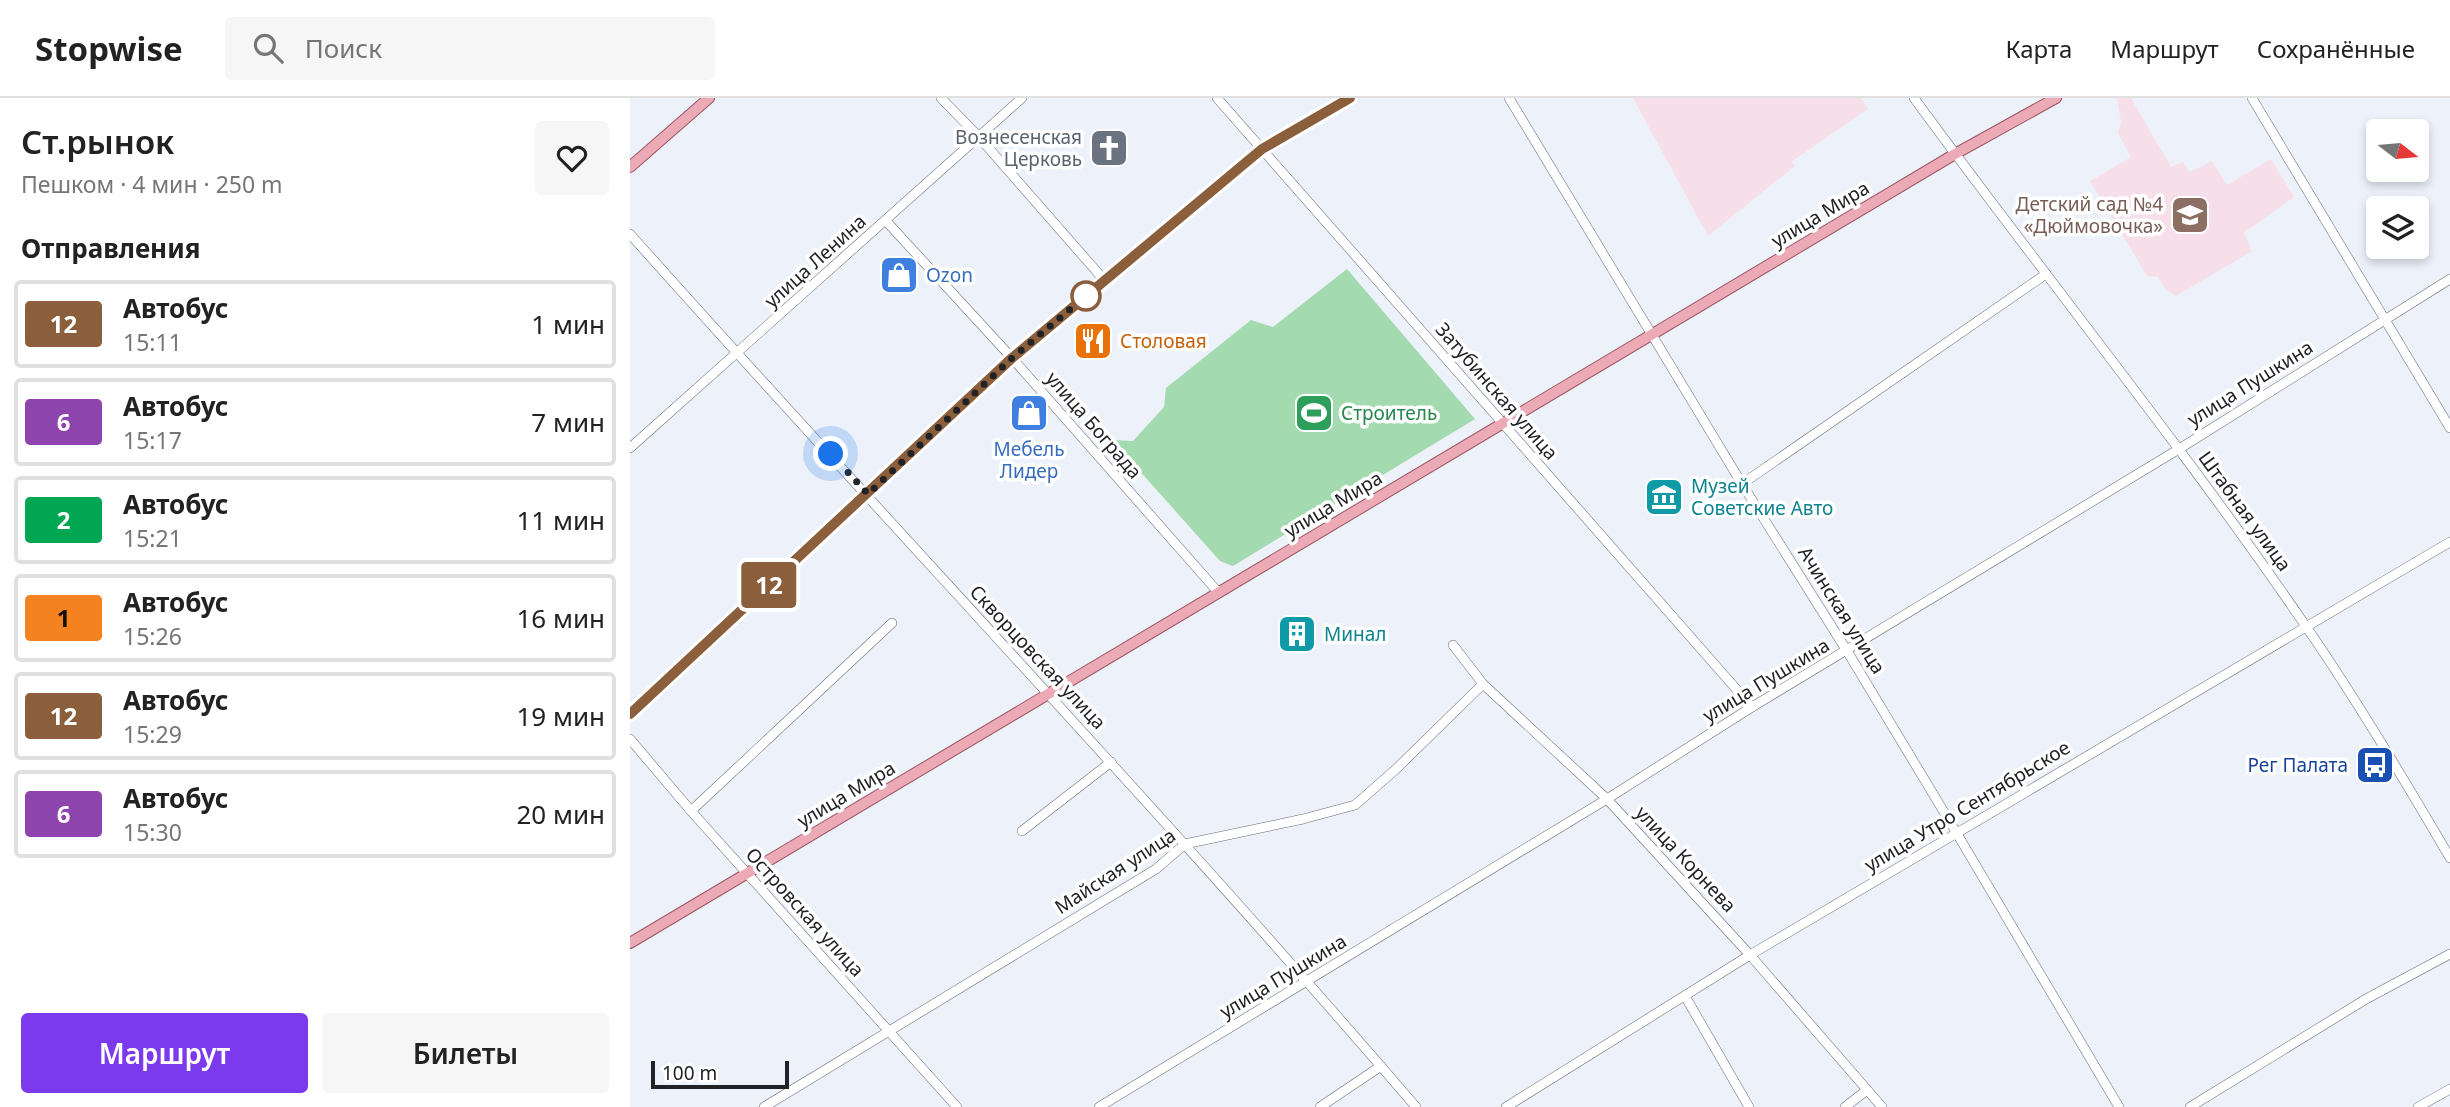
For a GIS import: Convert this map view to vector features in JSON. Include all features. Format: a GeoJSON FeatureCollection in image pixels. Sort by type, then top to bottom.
{"type":"FeatureCollection","features":[{"type":"Feature","properties":{"kind":"main road"},"geometry":{"type":"LineString","coordinates":[[630,167],[709,98]]}},
{"type":"Feature","properties":{"kind":"main road","name":"улица Мира"},"geometry":{"type":"LineString","coordinates":[[630,943],[1955,154],[2056,98]]}},
{"type":"Feature","properties":{"kind":"street"},"geometry":{"type":"LineString","coordinates":[[941,98],[978,136],[1105,281]]}},
{"type":"Feature","properties":{"kind":"street","name":"улица Ленина"},"geometry":{"type":"LineString","coordinates":[[630,448],[1023,98]]}},
{"type":"Feature","properties":{"kind":"street","name":"Затубинская улица"},"geometry":{"type":"LineString","coordinates":[[1217,98],[1752,707]]}},
{"type":"Feature","properties":{"kind":"street"},"geometry":{"type":"LineString","coordinates":[[630,714],[1012,358],[1262,149],[1350,98]]}},
{"type":"Feature","properties":{"kind":"street","name":"Ачинская улица"},"geometry":{"type":"LineString","coordinates":[[1509,98],[1742,484],[1847,651],[2119,1107]]}},
{"type":"Feature","properties":{"kind":"street","name":"Штабная улица"},"geometry":{"type":"LineString","coordinates":[[1914,98],[2179,449],[2305,626],[2397,768],[2450,858]]}},
{"type":"Feature","properties":{"kind":"street"},"geometry":{"type":"LineString","coordinates":[[2252,98],[2450,428]]}},
{"type":"Feature","properties":{"kind":"street","name":"улица Бограда"},"geometry":{"type":"LineString","coordinates":[[886,221],[1012,358],[1218,592]]}},
{"type":"Feature","properties":{"kind":"street","name":"Скворцовская улица"},"geometry":{"type":"LineString","coordinates":[[630,234],[1047,695],[1111,761],[1308,981],[1416,1107]]}},
{"type":"Feature","properties":{"kind":"street"},"geometry":{"type":"LineString","coordinates":[[1742,484],[2046,274]]}},
{"type":"Feature","properties":{"kind":"street","name":"улица Пушкина"},"geometry":{"type":"LineString","coordinates":[[1099,1107],[2179,449],[2450,279]]}},
{"type":"Feature","properties":{"kind":"street","name":"улица Утро Сентябрьское"},"geometry":{"type":"LineString","coordinates":[[1506,1107],[1750,955],[2450,542]]}},
{"type":"Feature","properties":{"kind":"street"},"geometry":{"type":"LineString","coordinates":[[691,811],[892,623]]}},
{"type":"Feature","properties":{"kind":"street","name":"улица Корнева"},"geometry":{"type":"LineString","coordinates":[[1453,645],[1483,684],[1607,799],[1750,955],[1882,1107]]}},
{"type":"Feature","properties":{"kind":"street","name":"Майская улица"},"geometry":{"type":"LineString","coordinates":[[764,1107],[1156,869],[1185,844],[1355,805],[1395,771],[1483,684]]}},
{"type":"Feature","properties":{"kind":"street","name":"Островская улица"},"geometry":{"type":"LineString","coordinates":[[630,739],[691,811],[957,1107]]}},
{"type":"Feature","properties":{"kind":"street"},"geometry":{"type":"LineString","coordinates":[[1022,831],[1111,761]]}},
{"type":"Feature","properties":{"kind":"street"},"geometry":{"type":"LineString","coordinates":[[2190,1107],[2366,999],[2450,954]]}},
{"type":"Feature","properties":{"kind":"street"},"geometry":{"type":"LineString","coordinates":[[1685,996],[1749,1107]]}},
{"type":"Feature","properties":{"kind":"street"},"geometry":{"type":"LineString","coordinates":[[1320,1107],[1381,1066]]}},
{"type":"Feature","properties":{"kind":"street"},"geometry":{"type":"LineString","coordinates":[[2418,1107],[2450,1089]]}},
{"type":"Feature","properties":{"kind":"street"},"geometry":{"type":"LineString","coordinates":[[1845,1107],[1867,1090]]}},
{"type":"Feature","properties":{"kind":"shaded area"},"geometry":{"type":"Polygon","coordinates":[[[1633,98],[1861,98],[1868,109],[1791,162],[1795,166],[1708,236],[1633,98]]]}},
{"type":"Feature","properties":{"kind":"shaded area","name":"Детский сад №4 «Дюймовочка»"},"geometry":{"type":"Polygon","coordinates":[[[2117,98],[2131,98],[2171,167],[2183,162],[2190,172],[2212,161],[2227,185],[2271,159],[2294,197],[2244,233],[2252,251],[2176,296],[2165,289],[2158,277],[2147,276],[2090,181],[2131,157],[2118,133],[2121,122],[2117,98]]]}},
{"type":"Feature","properties":{"kind":"green space","name":"Строитель"},"geometry":{"type":"Polygon","coordinates":[[[1347,269],[1475,419],[1233,566],[1220,561],[1112,440],[1133,441],[1164,407],[1166,388],[1251,320],[1273,327],[1347,269]]]}},
{"type":"Feature","properties":{"kind":"bus line","name":"12"},"geometry":{"type":"LineString","coordinates":[[630,714],[1012,358],[1262,149],[1350,98]]}},
{"type":"Feature","properties":{"kind":"place","name":"Вознесенская Церковь"},"geometry":{"type":"Point","coordinates":[1109,148]}},
{"type":"Feature","properties":{"kind":"place","name":"Детский сад №4 «Дюймовочка»"},"geometry":{"type":"Point","coordinates":[2190,215]}},
{"type":"Feature","properties":{"kind":"place","name":"Ozon"},"geometry":{"type":"Point","coordinates":[899,275]}},
{"type":"Feature","properties":{"kind":"place","name":"Столовая"},"geometry":{"type":"Point","coordinates":[1093,341]}},
{"type":"Feature","properties":{"kind":"place","name":"Мебель Лидер"},"geometry":{"type":"Point","coordinates":[1029,413]}},
{"type":"Feature","properties":{"kind":"place","name":"Строитель"},"geometry":{"type":"Point","coordinates":[1314,413]}},
{"type":"Feature","properties":{"kind":"place","name":"Музей Советские Авто"},"geometry":{"type":"Point","coordinates":[1664,497]}},
{"type":"Feature","properties":{"kind":"place","name":"Минал"},"geometry":{"type":"Point","coordinates":[1297,634]}},
{"type":"Feature","properties":{"kind":"place","name":"Рег Палата"},"geometry":{"type":"Point","coordinates":[2375,765]}},
{"type":"Feature","properties":{"kind":"route"},"geometry":{"type":"LineString","coordinates":[[831,454],[868,494],[1012,358],[1086,296]]}}]}
